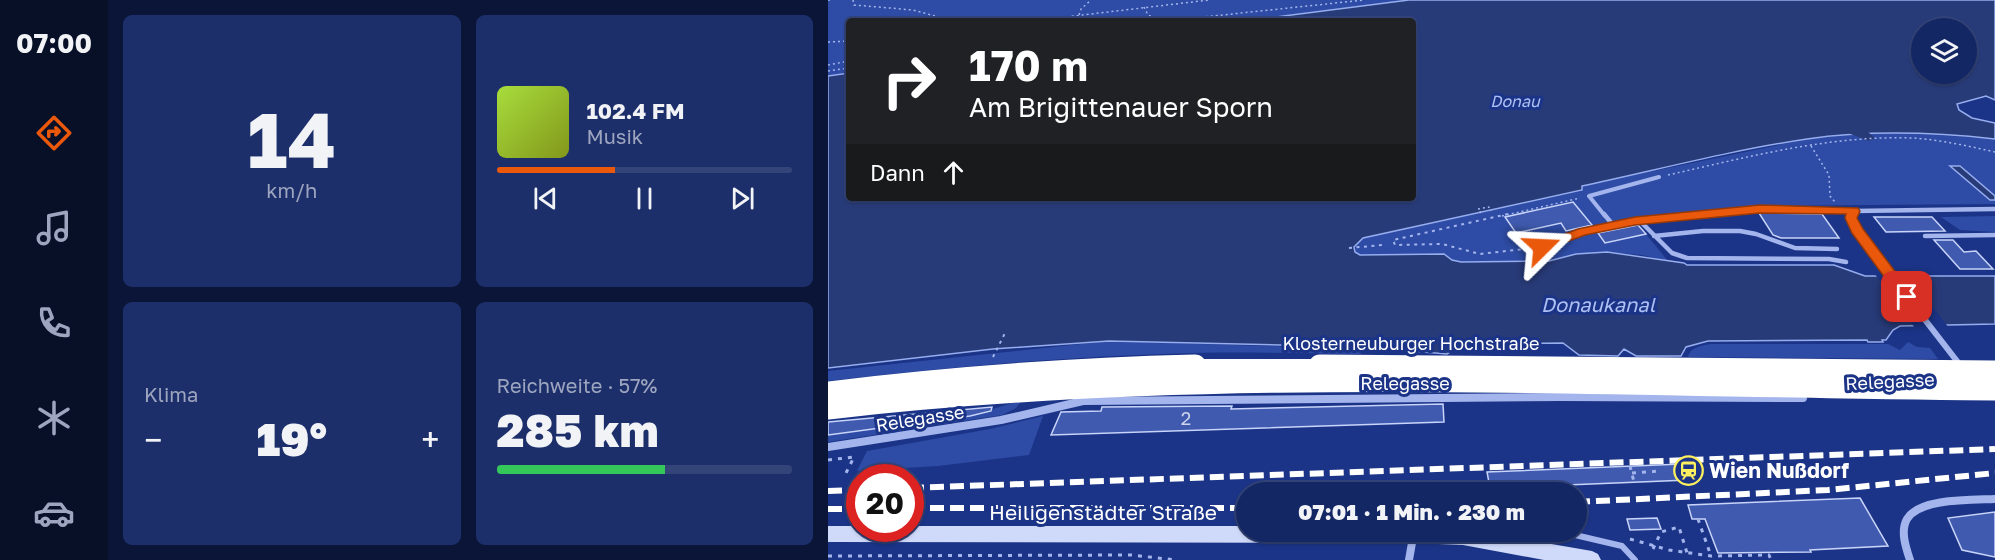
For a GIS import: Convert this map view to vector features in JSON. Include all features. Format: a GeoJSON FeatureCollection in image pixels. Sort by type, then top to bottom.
{"type":"FeatureCollection","features":[{"type":"Feature","properties":{"kind":"highway","name":"Klosterneuburger Hochstraße"},"geometry":{"type":"LineString","coordinates":[[828,393],[1062,371],[1206,366],[1596,367],[1992,383]]}},
{"type":"Feature","properties":{"kind":"highway"},"geometry":{"type":"LineString","coordinates":[[828,408],[1078,387],[1267,382],[1992,383]]}},
{"type":"Feature","properties":{"kind":"main road","name":"Heiligenstädter Straße"},"geometry":{"type":"LineString","coordinates":[[828,534],[1236,535]]}},
{"type":"Feature","properties":{"kind":"main road","name":"Heiligenstädter Straße"},"geometry":{"type":"LineString","coordinates":[[1505,542],[1593,560]]}},
{"type":"Feature","properties":{"kind":"street"},"geometry":{"type":"LineString","coordinates":[[1992,383],[1967,375],[1882,264],[1851,218],[1854,211],[1995,209]]}},
{"type":"Feature","properties":{"kind":"street","name":"Relegasse"},"geometry":{"type":"LineString","coordinates":[[1896,397],[1968,392],[1992,383]]}},
{"type":"Feature","properties":{"kind":"street","name":"Relegasse"},"geometry":{"type":"LineString","coordinates":[[828,447],[1001,420],[1083,401],[1561,397],[1813,398]]}},
{"type":"Feature","properties":{"kind":"street"},"geometry":{"type":"LineString","coordinates":[[1910,560],[1904,535],[1907,518],[1914,510],[1949,502],[1995,499]]}},
{"type":"Feature","properties":{"kind":"street"},"geometry":{"type":"LineString","coordinates":[[1409,560],[1412,542]]}},
{"type":"Feature","properties":{"kind":"lane"},"geometry":{"type":"LineString","coordinates":[[1613,225],[1589,196],[1659,177]]}},
{"type":"Feature","properties":{"kind":"lane"},"geometry":{"type":"LineString","coordinates":[[1542,247],[1582,231],[1640,220],[1760,209],[1854,211]]}},
{"type":"Feature","properties":{"kind":"lane"},"geometry":{"type":"LineString","coordinates":[[1640,220],[1672,253],[1697,260],[1829,259],[1846,262]]}},
{"type":"Feature","properties":{"kind":"lane"},"geometry":{"type":"LineString","coordinates":[[1654,236],[1688,230],[1742,232],[1765,236],[1781,245],[1802,249],[1837,249]]}},
{"type":"Feature","properties":{"kind":"lane"},"geometry":{"type":"LineString","coordinates":[[1925,236],[1995,235]]}},
{"type":"Feature","properties":{"kind":"lane"},"geometry":{"type":"LineString","coordinates":[[1587,538],[1622,546],[1635,560]]}},
{"type":"Feature","properties":{"kind":"path"},"geometry":{"type":"LineString","coordinates":[[853,0],[854,5],[931,14],[938,18]]}},
{"type":"Feature","properties":{"kind":"path"},"geometry":{"type":"LineString","coordinates":[[1078,15],[1091,0]]}},
{"type":"Feature","properties":{"kind":"path"},"geometry":{"type":"LineString","coordinates":[[1055,18],[1209,0]]}},
{"type":"Feature","properties":{"kind":"path"},"geometry":{"type":"LineString","coordinates":[[1191,18],[1364,0]]}},
{"type":"Feature","properties":{"kind":"path"},"geometry":{"type":"LineString","coordinates":[[1144,8],[1148,15],[1155,18]]}},
{"type":"Feature","properties":{"kind":"path"},"geometry":{"type":"LineString","coordinates":[[1202,18],[1207,16]]}},
{"type":"Feature","properties":{"kind":"path"},"geometry":{"type":"LineString","coordinates":[[828,42],[846,41]]}},
{"type":"Feature","properties":{"kind":"path"},"geometry":{"type":"LineString","coordinates":[[828,65],[846,62]]}},
{"type":"Feature","properties":{"kind":"path"},"geometry":{"type":"LineString","coordinates":[[828,71],[846,68]]}},
{"type":"Feature","properties":{"kind":"path"},"geometry":{"type":"LineString","coordinates":[[1659,177],[1811,145],[1902,138],[1954,142],[1995,152]]}},
{"type":"Feature","properties":{"kind":"path"},"geometry":{"type":"LineString","coordinates":[[1811,145],[1829,175],[1830,196]]}},
{"type":"Feature","properties":{"kind":"path"},"geometry":{"type":"LineString","coordinates":[[1542,247],[1480,254],[1442,244],[1395,245],[1394,240],[1589,196]]}},
{"type":"Feature","properties":{"kind":"path"},"geometry":{"type":"LineString","coordinates":[[1481,213],[1478,209],[1489,207],[1491,211]]}},
{"type":"Feature","properties":{"kind":"path"},"geometry":{"type":"LineString","coordinates":[[1349,248],[1383,245]]}},
{"type":"Feature","properties":{"kind":"path"},"geometry":{"type":"LineString","coordinates":[[995,353],[1005,333]]}},
{"type":"Feature","properties":{"kind":"path"},"geometry":{"type":"LineString","coordinates":[[828,459],[854,457],[850,464]]}},
{"type":"Feature","properties":{"kind":"path"},"geometry":{"type":"LineString","coordinates":[[1630,466],[1634,482]]}},
{"type":"Feature","properties":{"kind":"path"},"geometry":{"type":"LineString","coordinates":[[1632,473],[1661,471]]}},
{"type":"Feature","properties":{"kind":"path"},"geometry":{"type":"LineString","coordinates":[[1698,519],[1711,556]]}},
{"type":"Feature","properties":{"kind":"path"},"geometry":{"type":"LineString","coordinates":[[1654,547],[1657,534],[1663,528],[1679,527],[1687,553]]}},
{"type":"Feature","properties":{"kind":"path"},"geometry":{"type":"LineString","coordinates":[[1627,538],[1654,547],[1687,553],[1711,556],[1769,555],[1771,560]]}},
{"type":"Feature","properties":{"kind":"path"},"geometry":{"type":"LineString","coordinates":[[828,556],[1131,555],[1176,560]]}},
{"type":"Feature","properties":{"kind":"shaded area"},"geometry":{"type":"Polygon","coordinates":[[[828,0],[1409,0],[1268,18],[846,18],[846,73],[828,76],[828,0]]]}},
{"type":"Feature","properties":{"kind":"shaded area"},"geometry":{"type":"Polygon","coordinates":[[[1907,133],[1995,139],[1995,204],[1757,206],[1633,218],[1668,261],[1642,255],[1607,252],[1576,254],[1549,261],[1461,262],[1452,260],[1444,254],[1360,255],[1355,251],[1357,242],[1362,238],[1581,191],[1582,186],[1807,139],[1907,133]]]}},
{"type":"Feature","properties":{"kind":"shaded area"},"geometry":{"type":"Polygon","coordinates":[[[1995,216],[1995,232],[1960,230],[1941,217],[1995,216]]]}},
{"type":"Feature","properties":{"kind":"shaded area"},"geometry":{"type":"Polygon","coordinates":[[[1109,341],[1361,349],[1361,354],[1146,354],[1055,359],[828,381],[828,371],[1109,341]]]}},
{"type":"Feature","properties":{"kind":"shaded area"},"geometry":{"type":"Polygon","coordinates":[[[1908,342],[1917,347],[1930,348],[1938,359],[1688,357],[1693,349],[1710,344],[1888,344],[1900,350],[1908,342]]]}},
{"type":"Feature","properties":{"kind":"shaded area"},"geometry":{"type":"Polygon","coordinates":[[[1022,400],[1016,408],[1002,415],[828,442],[828,435],[970,416],[1022,400]]]}},
{"type":"Feature","properties":{"kind":"shaded area"},"geometry":{"type":"Polygon","coordinates":[[[1043,416],[1029,455],[924,467],[924,464],[860,464],[867,451],[990,429],[1043,416]]]}},
{"type":"Feature","properties":{"kind":"water","name":"Donau"},"geometry":{"type":"Polygon","coordinates":[[[1409,0],[1995,0],[1995,100],[1986,96],[1957,104],[1959,110],[1972,118],[1995,123],[1995,139],[1877,133],[1807,139],[1723,154],[1582,186],[1582,190],[1363,238],[1354,247],[1355,252],[1360,255],[1444,254],[1452,260],[1461,262],[1549,261],[1576,254],[1607,252],[1687,265],[1834,265],[1865,276],[1995,276],[1995,324],[1900,326],[1893,330],[1886,340],[1882,340],[1883,342],[1868,342],[1867,340],[1708,341],[1686,347],[1681,356],[1636,356],[1624,349],[1618,356],[1579,355],[1563,343],[1463,344],[1447,354],[1365,347],[1109,341],[993,349],[828,368],[828,76],[846,73],[846,201],[1416,201],[1416,18],[1268,18],[1409,0]]]}},
{"type":"Feature","properties":{"kind":"water"},"geometry":{"type":"Polygon","coordinates":[[[1950,166],[1960,166],[1995,196],[1995,200],[1990,200],[1950,166]]]}},
{"type":"Feature","properties":{"kind":"pier"},"geometry":{"type":"Polygon","coordinates":[[[1874,273],[1906,273],[1949,328],[1915,328],[1874,273]]]}},
{"type":"Feature","properties":{"kind":"building"},"geometry":{"type":"Polygon","coordinates":[[[1573,202],[1592,225],[1566,231],[1561,223],[1516,233],[1505,217],[1573,202]]]}},
{"type":"Feature","properties":{"kind":"building"},"geometry":{"type":"Polygon","coordinates":[[[1759,213],[1822,214],[1839,238],[1781,238],[1773,235],[1759,213]]]}},
{"type":"Feature","properties":{"kind":"building"},"geometry":{"type":"Polygon","coordinates":[[[1874,217],[1932,217],[1945,231],[1886,232],[1874,217]]]}},
{"type":"Feature","properties":{"kind":"building"},"geometry":{"type":"Polygon","coordinates":[[[1638,225],[1646,234],[1605,243],[1598,233],[1638,225]]]}},
{"type":"Feature","properties":{"kind":"building"},"geometry":{"type":"Polygon","coordinates":[[[1934,240],[1953,240],[1964,252],[1976,251],[1993,269],[1960,269],[1934,240]]]}},
{"type":"Feature","properties":{"kind":"building"},"geometry":{"type":"Polygon","coordinates":[[[1443,404],[1444,422],[1051,435],[1061,412],[1101,411],[1102,407],[1232,406],[1231,409],[1443,404]]]}},
{"type":"Feature","properties":{"kind":"building"},"geometry":{"type":"Polygon","coordinates":[[[992,407],[991,411],[970,416],[828,435],[828,422],[992,407]]]}},
{"type":"Feature","properties":{"kind":"building"},"geometry":{"type":"Polygon","coordinates":[[[1682,464],[1688,480],[1587,484],[1587,482],[1489,482],[1487,472],[1682,464]]]}},
{"type":"Feature","properties":{"kind":"building"},"geometry":{"type":"Polygon","coordinates":[[[1860,498],[1888,546],[1810,550],[1811,552],[1718,553],[1705,519],[1692,519],[1688,505],[1860,498]]]}},
{"type":"Feature","properties":{"kind":"building"},"geometry":{"type":"Polygon","coordinates":[[[1995,512],[1995,557],[1962,550],[1948,518],[1995,512]]]}},
{"type":"Feature","properties":{"kind":"building"},"geometry":{"type":"Polygon","coordinates":[[[1657,518],[1661,529],[1630,530],[1627,519],[1657,518]]]}},
{"type":"Feature","properties":{"kind":"waterway"},"geometry":{"type":"LineString","coordinates":[[1844,128],[1864,134],[1869,138]]}},
{"type":"Feature","properties":{"kind":"railway"},"geometry":{"type":"LineString","coordinates":[[924,487],[1995,449]]}},
{"type":"Feature","properties":{"kind":"railway"},"geometry":{"type":"LineString","coordinates":[[1587,501],[1828,490],[1995,473]]}},
{"type":"Feature","properties":{"kind":"railway"},"geometry":{"type":"LineString","coordinates":[[828,491],[846,490]]}},
{"type":"Feature","properties":{"kind":"railway"},"geometry":{"type":"LineString","coordinates":[[924,508],[1236,508]]}},
{"type":"Feature","properties":{"kind":"railway"},"geometry":{"type":"LineString","coordinates":[[828,509],[846,509]]}},
{"type":"Feature","properties":{"kind":"place","name":"Wien Nußdorf"},"geometry":{"type":"Point","coordinates":[1688,470]}},
{"type":"Feature","properties":{"kind":"route"},"geometry":{"type":"LineString","coordinates":[[1542,247],[1582,231],[1635,221],[1760,209],[1840,209],[1854,211],[1851,218],[1857,230],[1907,297]]}},
{"type":"Feature","properties":{"kind":"water label","name":"Donaukanal"},"geometry":{"type":"Point","coordinates":[1598,304]}}]}
